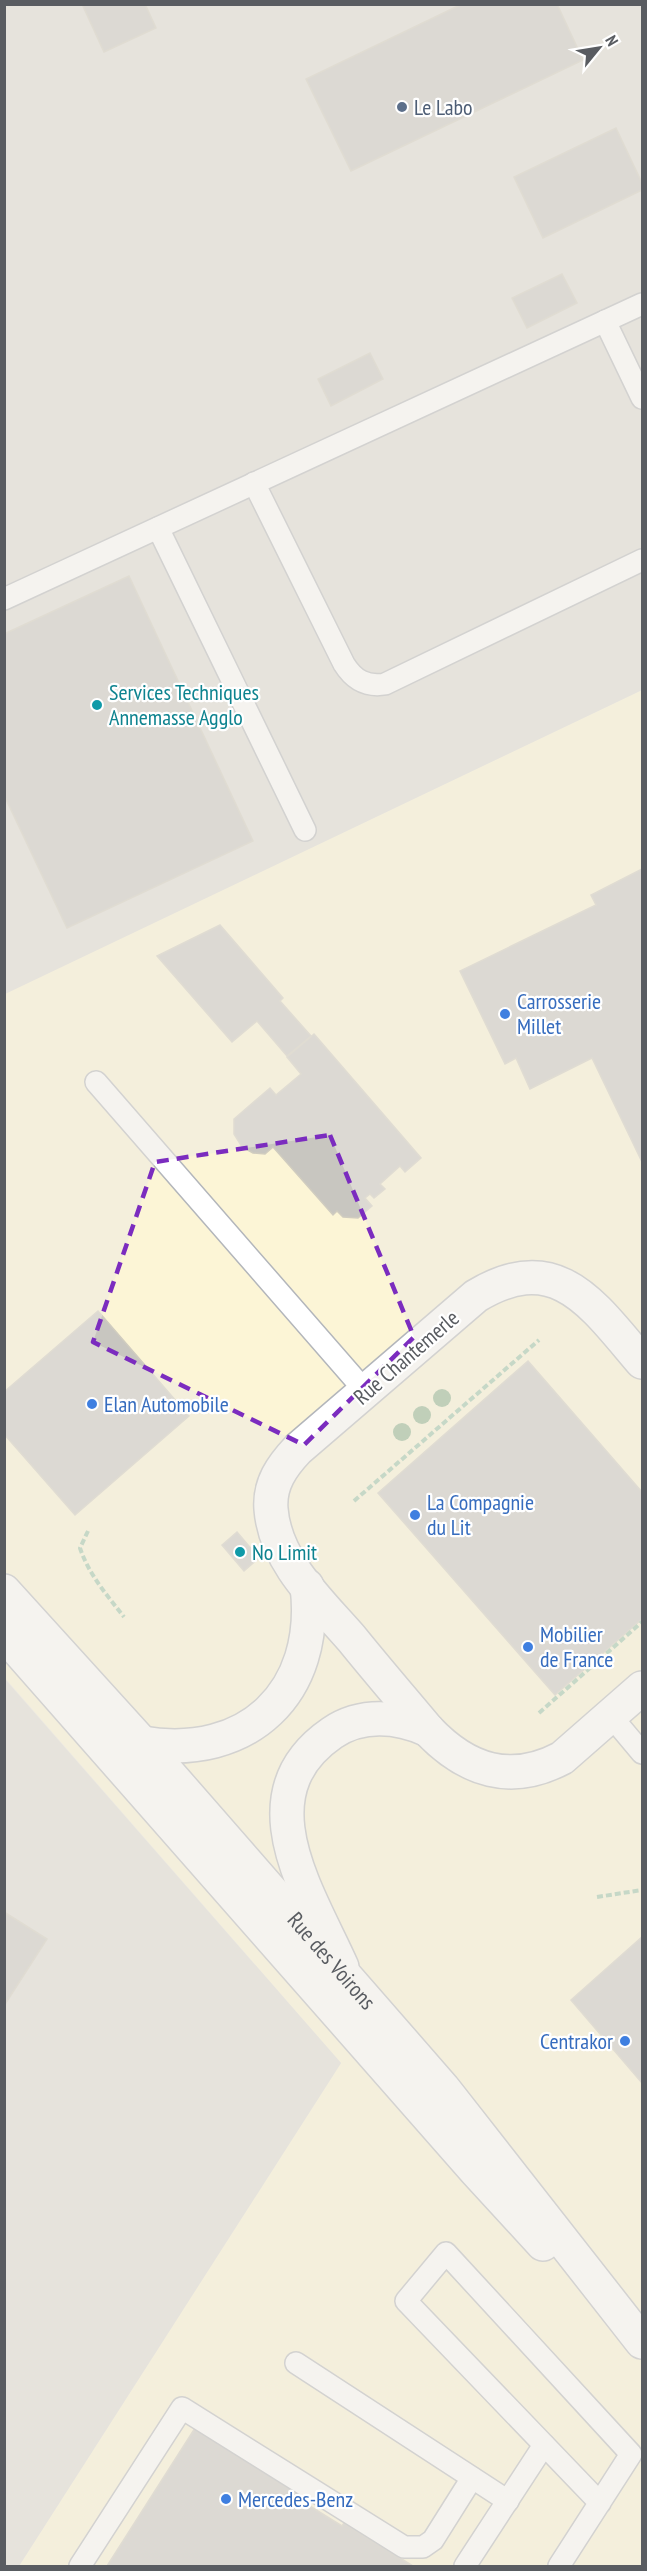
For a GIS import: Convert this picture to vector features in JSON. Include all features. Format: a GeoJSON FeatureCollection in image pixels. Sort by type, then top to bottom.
{"type":"FeatureCollection","features":[{"type":"Feature","properties":{"kind":"street","name":"Rue Chantemerle"},"geometry":{"type":"LineString","coordinates":[[642,1362],[591,1303],[570,1288],[539,1277],[519,1277],[491,1287],[476,1296],[298,1449],[285,1463],[274,1484],[271,1509],[274,1524],[287,1558],[306,1586],[428,1730],[443,1746],[472,1764],[498,1772],[517,1773],[535,1770],[562,1758],[642,1688]]}},
{"type":"Feature","properties":{"kind":"street","name":"Rue Chantemerle"},"geometry":{"type":"LineString","coordinates":[[142,1743],[167,1747],[191,1747],[214,1742],[237,1733],[269,1711],[293,1680],[307,1644],[309,1624],[306,1586]]}},
{"type":"Feature","properties":{"kind":"street","name":"Rue des Voirons"},"geometry":{"type":"LineString","coordinates":[[4,1591],[142,1743],[482,2135],[642,2342]]}},
{"type":"Feature","properties":{"kind":"street","name":"Rue des Voirons"},"geometry":{"type":"LineString","coordinates":[[4,1634],[508,2206],[642,2347]]}},
{"type":"Feature","properties":{"kind":"street","name":"Rue Chantemerle"},"geometry":{"type":"LineString","coordinates":[[347,1977],[295,1860],[288,1839],[286,1816],[288,1792],[293,1777],[306,1756],[322,1739],[336,1730],[366,1719],[382,1718],[414,1724],[428,1730]]}},
{"type":"Feature","properties":{"kind":"lane"},"geometry":{"type":"LineString","coordinates":[[4,599],[642,304]]}},
{"type":"Feature","properties":{"kind":"lane"},"geometry":{"type":"LineString","coordinates":[[605,321],[642,398]]}},
{"type":"Feature","properties":{"kind":"lane"},"geometry":{"type":"LineString","coordinates":[[254,483],[344,664],[357,680],[367,685],[385,684],[642,560]]}},
{"type":"Feature","properties":{"kind":"lane"},"geometry":{"type":"LineString","coordinates":[[158,528],[305,830]]}},
{"type":"Feature","properties":{"kind":"lane"},"geometry":{"type":"LineString","coordinates":[[96,1082],[366,1392]]}},
{"type":"Feature","properties":{"kind":"lane"},"geometry":{"type":"LineString","coordinates":[[611,1716],[642,1753]]}},
{"type":"Feature","properties":{"kind":"lane"},"geometry":{"type":"LineString","coordinates":[[559,2566],[600,2503],[631,2454],[446,2253],[406,2301],[600,2503]]}},
{"type":"Feature","properties":{"kind":"lane"},"geometry":{"type":"LineString","coordinates":[[296,2363],[508,2501]]}},
{"type":"Feature","properties":{"kind":"lane"},"geometry":{"type":"LineString","coordinates":[[80,2566],[182,2408],[404,2547],[423,2547],[433,2540],[472,2478]]}},
{"type":"Feature","properties":{"kind":"lane"},"geometry":{"type":"LineString","coordinates":[[465,2566],[544,2445]]}},
{"type":"Feature","properties":{"kind":"path"},"geometry":{"type":"LineString","coordinates":[[354,1501],[539,1340]]}},
{"type":"Feature","properties":{"kind":"path"},"geometry":{"type":"LineString","coordinates":[[88,1531],[80,1548],[85,1564],[124,1617]]}},
{"type":"Feature","properties":{"kind":"path"},"geometry":{"type":"LineString","coordinates":[[539,1713],[642,1622]]}},
{"type":"Feature","properties":{"kind":"path"},"geometry":{"type":"LineString","coordinates":[[597,1897],[642,1890]]}},
{"type":"Feature","properties":{"kind":"highlighted area"},"geometry":{"type":"Polygon","coordinates":[[[330,1135],[414,1337],[304,1445],[93,1342],[155,1162],[330,1135]]]}},
{"type":"Feature","properties":{"kind":"shaded area"},"geometry":{"type":"Polygon","coordinates":[[[5,5],[642,5],[642,690],[5,994],[5,5]]]}},
{"type":"Feature","properties":{"kind":"shaded area"},"geometry":{"type":"Polygon","coordinates":[[[642,690],[642,2566],[19,2566],[341,2063],[5,1678],[4,994],[642,690]]]}},
{"type":"Feature","properties":{"kind":"shaded area"},"geometry":{"type":"Polygon","coordinates":[[[4,1678],[341,2063],[19,2566],[4,2566],[4,1678]]]}},
{"type":"Feature","properties":{"kind":"building"},"geometry":{"type":"Polygon","coordinates":[[[82,4],[145,4],[156,28],[104,52],[82,4]]]}},
{"type":"Feature","properties":{"kind":"building","name":"Le Labo"},"geometry":{"type":"Polygon","coordinates":[[[462,4],[557,4],[583,60],[351,171],[306,79],[462,4]]]}},
{"type":"Feature","properties":{"kind":"building"},"geometry":{"type":"Polygon","coordinates":[[[616,128],[642,183],[642,190],[543,238],[514,177],[616,128]]]}},
{"type":"Feature","properties":{"kind":"building"},"geometry":{"type":"Polygon","coordinates":[[[562,274],[577,303],[527,328],[512,298],[562,274]]]}},
{"type":"Feature","properties":{"kind":"building"},"geometry":{"type":"Polygon","coordinates":[[[370,353],[383,379],[331,406],[318,379],[370,353]]]}},
{"type":"Feature","properties":{"kind":"building","name":"Services Techniques Annemasse Agglo"},"geometry":{"type":"Polygon","coordinates":[[[129,576],[253,841],[67,928],[4,795],[4,634],[129,576]]]}},
{"type":"Feature","properties":{"kind":"building"},"geometry":{"type":"Polygon","coordinates":[[[642,869],[642,1162],[592,1058],[530,1089],[516,1058],[505,1064],[460,971],[596,905],[591,895],[642,869]]]}},
{"type":"Feature","properties":{"kind":"building"},"geometry":{"type":"Polygon","coordinates":[[[220,925],[283,998],[280,1001],[311,1036],[287,1056],[257,1021],[232,1042],[157,956],[220,925]]]}},
{"type":"Feature","properties":{"kind":"building"},"geometry":{"type":"Polygon","coordinates":[[[314,1034],[421,1158],[405,1172],[400,1166],[380,1184],[385,1189],[374,1198],[370,1194],[365,1198],[372,1206],[358,1218],[343,1217],[337,1211],[333,1215],[273,1147],[265,1154],[253,1153],[242,1147],[234,1134],[234,1119],[270,1088],[276,1095],[301,1074],[287,1057],[314,1034]]]}},
{"type":"Feature","properties":{"kind":"building","name":"Elan Automobile"},"geometry":{"type":"Polygon","coordinates":[[[98,1311],[189,1416],[75,1515],[4,1434],[4,1392],[98,1311]]]}},
{"type":"Feature","properties":{"kind":"building"},"geometry":{"type":"Polygon","coordinates":[[[528,1361],[642,1492],[642,1619],[555,1695],[378,1493],[528,1361]]]}},
{"type":"Feature","properties":{"kind":"building","name":"No Limit"},"geometry":{"type":"Polygon","coordinates":[[[237,1532],[259,1558],[244,1571],[222,1545],[237,1532]]]}},
{"type":"Feature","properties":{"kind":"building"},"geometry":{"type":"Polygon","coordinates":[[[4,1912],[47,1939],[4,2006],[4,1912]]]}},
{"type":"Feature","properties":{"kind":"building","name":"Centrakor"},"geometry":{"type":"Polygon","coordinates":[[[642,1937],[642,2083],[571,2000],[642,1937]]]}},
{"type":"Feature","properties":{"kind":"building","name":"Mercedes-Benz"},"geometry":{"type":"Polygon","coordinates":[[[195,2428],[303,2497],[300,2500],[342,2526],[344,2523],[413,2566],[107,2566],[195,2428]]]}},
{"type":"Feature","properties":{"kind":"place","name":"Le Labo"},"geometry":{"type":"Point","coordinates":[402,107]}},
{"type":"Feature","properties":{"kind":"place","name":"Services Techniques Annemasse Agglo"},"geometry":{"type":"Point","coordinates":[97,705]}},
{"type":"Feature","properties":{"kind":"place","name":"Carrosserie Millet"},"geometry":{"type":"Point","coordinates":[505,1014]}},
{"type":"Feature","properties":{"kind":"place","name":"Elan Automobile"},"geometry":{"type":"Point","coordinates":[92,1404]}},
{"type":"Feature","properties":{"kind":"place","name":"La Compagnie du Lit"},"geometry":{"type":"Point","coordinates":[415,1515]}},
{"type":"Feature","properties":{"kind":"place","name":"No Limit"},"geometry":{"type":"Point","coordinates":[240,1552]}},
{"type":"Feature","properties":{"kind":"place","name":"Mobilier de France"},"geometry":{"type":"Point","coordinates":[528,1647]}},
{"type":"Feature","properties":{"kind":"place","name":"Centrakor"},"geometry":{"type":"Point","coordinates":[625,2041]}},
{"type":"Feature","properties":{"kind":"place","name":"Mercedes-Benz"},"geometry":{"type":"Point","coordinates":[226,2499]}}]}
